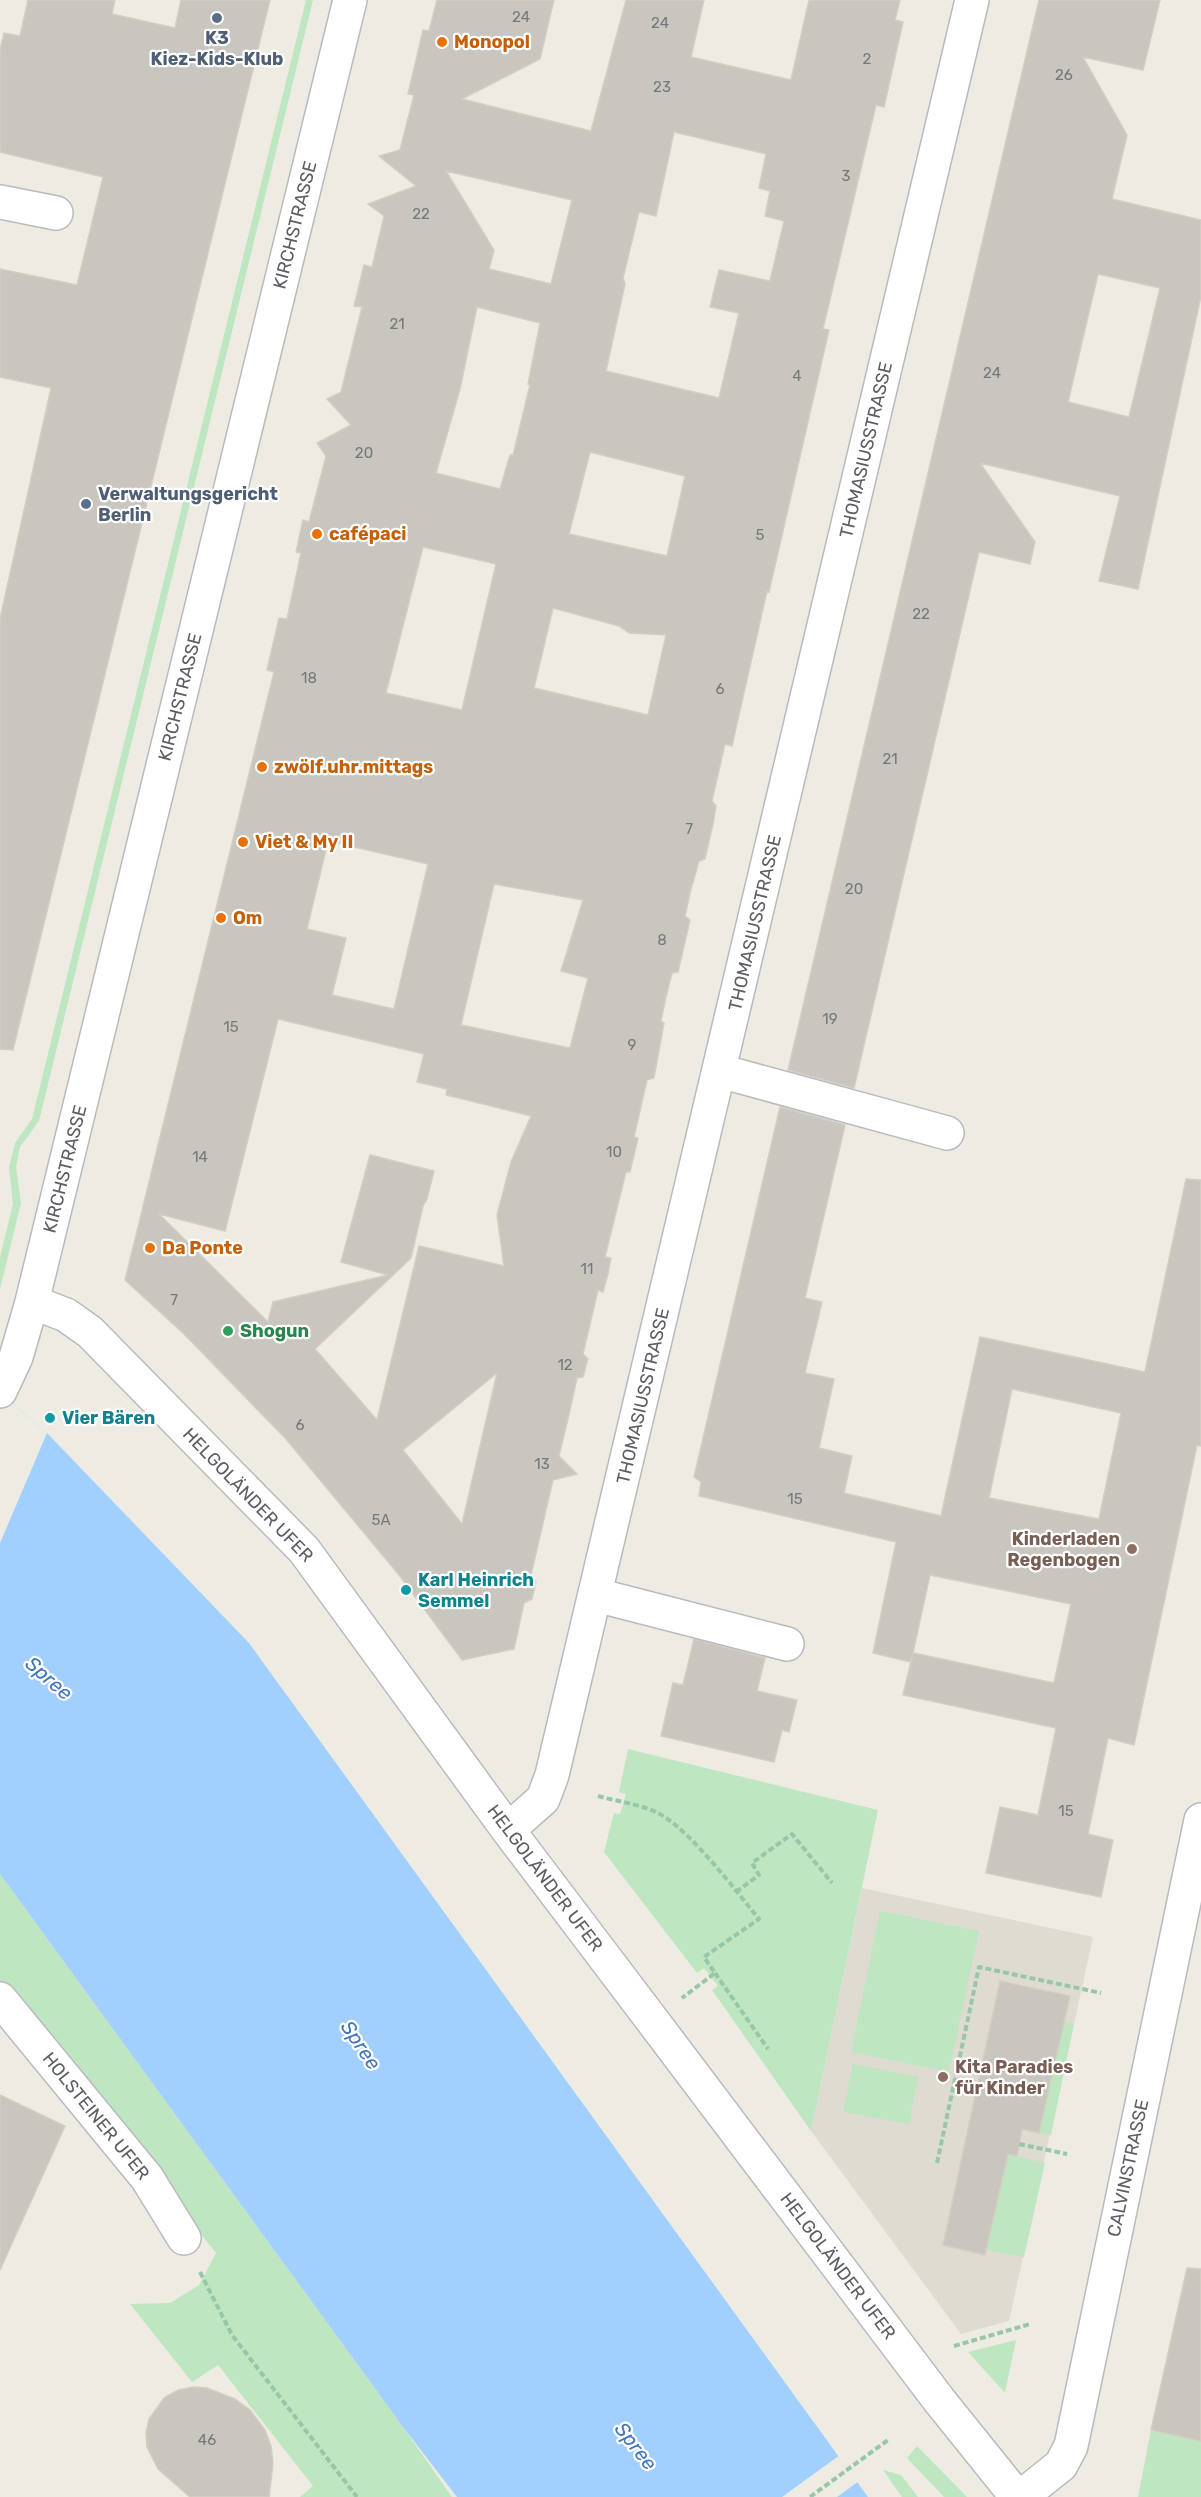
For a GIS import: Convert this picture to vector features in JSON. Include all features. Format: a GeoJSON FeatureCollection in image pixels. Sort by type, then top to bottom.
{"type":"FeatureCollection","features":[{"type":"Feature","properties":{"kind":"street","name":"KIRCHSTRASSE"},"geometry":{"type":"LineString","coordinates":[[0,1391],[16,1357],[32,1302],[350,0]]}},
{"type":"Feature","properties":{"kind":"street","name":"THOMASIUSSTRASSE"},"geometry":{"type":"LineString","coordinates":[[508,1830],[543,1799],[552,1775],[972,0]]}},
{"type":"Feature","properties":{"kind":"street"},"geometry":{"type":"LineString","coordinates":[[0,202],[56,213]]}},
{"type":"Feature","properties":{"kind":"street"},"geometry":{"type":"LineString","coordinates":[[720,1071],[947,1133]]}},
{"type":"Feature","properties":{"kind":"street","name":"HELGOLÄNDER UFER"},"geometry":{"type":"LineString","coordinates":[[32,1302],[66,1316],[90,1332],[304,1550],[508,1830],[939,2400],[1019,2497]]}},
{"type":"Feature","properties":{"kind":"street"},"geometry":{"type":"LineString","coordinates":[[596,1595],[787,1644]]}},
{"type":"Feature","properties":{"kind":"street","name":"CALVINSTRASSE"},"geometry":{"type":"LineString","coordinates":[[1019,2497],[1061,2464],[1071,2446],[1201,1820]]}},
{"type":"Feature","properties":{"kind":"street","name":"HOLSTEINER UFER"},"geometry":{"type":"LineString","coordinates":[[0,1999],[147,2178],[184,2238]]}},
{"type":"Feature","properties":{"kind":"path"},"geometry":{"type":"LineString","coordinates":[[598,1796],[656,1812],[672,1822],[759,1919],[704,1956],[768,2049]]}},
{"type":"Feature","properties":{"kind":"path"},"geometry":{"type":"LineString","coordinates":[[736,1892],[759,1875],[752,1863],[792,1834],[832,1883]]}},
{"type":"Feature","properties":{"kind":"path"},"geometry":{"type":"LineString","coordinates":[[937,2163],[979,1967],[1101,1993]]}},
{"type":"Feature","properties":{"kind":"path"},"geometry":{"type":"LineString","coordinates":[[652,2020],[716,1973]]}},
{"type":"Feature","properties":{"kind":"path"},"geometry":{"type":"LineString","coordinates":[[957,2068],[979,2074]]}},
{"type":"Feature","properties":{"kind":"path"},"geometry":{"type":"LineString","coordinates":[[1019,2144],[1067,2154]]}},
{"type":"Feature","properties":{"kind":"path"},"geometry":{"type":"LineString","coordinates":[[204,2279],[232,2335],[357,2497]]}},
{"type":"Feature","properties":{"kind":"path"},"geometry":{"type":"LineString","coordinates":[[954,2346],[1030,2324]]}},
{"type":"Feature","properties":{"kind":"path"},"geometry":{"type":"LineString","coordinates":[[810,2497],[888,2440]]}},
{"type":"Feature","properties":{"kind":"shaded area","name":"Kita Paradies für Kinder"},"geometry":{"type":"Polygon","coordinates":[[[862,1888],[1093,1937],[1009,2321],[961,2334],[811,2131],[862,1888]]]}},
{"type":"Feature","properties":{"kind":"green space"},"geometry":{"type":"Polygon","coordinates":[[[306,0],[313,0],[39,1121],[20,1147],[16,1167],[21,1203],[0,1289],[0,1257],[13,1204],[9,1168],[15,1143],[32,1119],[306,0]]]}},
{"type":"Feature","properties":{"kind":"green space"},"geometry":{"type":"Polygon","coordinates":[[[628,1749],[878,1810],[811,2131],[712,1990],[718,1986],[704,1968],[697,1973],[604,1852],[614,1813],[620,1814],[626,1794],[619,1792],[628,1749]]]}},
{"type":"Feature","properties":{"kind":"green space"},"geometry":{"type":"Polygon","coordinates":[[[0,1874],[452,2497],[300,2497],[313,2486],[218,2365],[192,2382],[130,2304],[170,2303],[199,2285],[216,2253],[0,1982],[0,1874]]]}},
{"type":"Feature","properties":{"kind":"green space"},"geometry":{"type":"Polygon","coordinates":[[[880,1911],[979,1931],[949,2072],[851,2052],[880,1911]]]}},
{"type":"Feature","properties":{"kind":"green space"},"geometry":{"type":"Polygon","coordinates":[[[1065,2022],[1074,2024],[1051,2135],[1039,2133],[1065,2022]]]}},
{"type":"Feature","properties":{"kind":"green space"},"geometry":{"type":"Polygon","coordinates":[[[853,2064],[918,2077],[909,2124],[843,2112],[853,2064]]]}},
{"type":"Feature","properties":{"kind":"green space"},"geometry":{"type":"Polygon","coordinates":[[[1008,2154],[1045,2163],[1024,2257],[986,2250],[1008,2154]]]}},
{"type":"Feature","properties":{"kind":"green space"},"geometry":{"type":"Polygon","coordinates":[[[1016,2340],[1005,2393],[968,2352],[1016,2340]]]}},
{"type":"Feature","properties":{"kind":"green space"},"geometry":{"type":"Polygon","coordinates":[[[1151,2430],[1201,2441],[1201,2497],[1138,2497],[1151,2430]]]}},
{"type":"Feature","properties":{"kind":"green space"},"geometry":{"type":"Polygon","coordinates":[[[917,2446],[967,2497],[944,2497],[907,2458],[917,2446]]]}},
{"type":"Feature","properties":{"kind":"green space"},"geometry":{"type":"Polygon","coordinates":[[[883,2470],[901,2475],[918,2497],[902,2497],[883,2470]]]}},
{"type":"Feature","properties":{"kind":"water","name":"Spree"},"geometry":{"type":"Polygon","coordinates":[[[0,1393],[47,1433],[249,1643],[868,2497],[457,2497],[403,2427],[0,1874],[0,1393]]]}},
{"type":"Feature","properties":{"kind":"pier"},"geometry":{"type":"Polygon","coordinates":[[[0,1393],[47,1433],[0,1543],[0,1393]]]}},
{"type":"Feature","properties":{"kind":"pier"},"geometry":{"type":"Polygon","coordinates":[[[840,2455],[859,2481],[837,2497],[782,2497],[840,2455]]]}},
{"type":"Feature","properties":{"kind":"building","name":"Verwaltungsgericht Berlin"},"geometry":{"type":"Polygon","coordinates":[[[28,0],[115,0],[112,14],[175,28],[181,0],[270,0],[13,1050],[0,1049],[0,619],[51,388],[0,377],[0,269],[77,285],[103,177],[0,152],[0,50],[4,33],[20,36],[28,0]]]}},
{"type":"Feature","properties":{"kind":"building"},"geometry":{"type":"Polygon","coordinates":[[[437,0],[554,0],[540,59],[462,99],[591,131],[626,0],[704,0],[691,57],[791,80],[809,0],[900,0],[895,20],[903,22],[884,107],[876,105],[823,329],[829,330],[769,592],[767,591],[732,746],[725,744],[712,801],[716,806],[705,859],[699,861],[691,889],[685,916],[690,920],[678,972],[672,973],[666,997],[661,1021],[664,1023],[654,1078],[647,1080],[634,1137],[638,1138],[630,1172],[626,1172],[605,1257],[611,1258],[608,1274],[603,1292],[598,1290],[583,1354],[588,1359],[583,1377],[577,1378],[559,1456],[577,1474],[553,1480],[531,1575],[536,1582],[532,1599],[524,1603],[514,1649],[462,1660],[399,1575],[286,1439],[184,1334],[125,1280],[274,672],[267,670],[279,618],[287,619],[301,553],[296,552],[303,520],[309,522],[326,456],[317,443],[351,425],[327,399],[341,392],[362,307],[354,306],[364,265],[372,267],[384,216],[368,204],[416,186],[379,156],[400,150],[414,95],[408,94],[423,30],[429,31],[437,0]],[[674,132],[656,216],[639,212],[623,278],[625,284],[606,371],[719,398],[739,313],[710,307],[719,270],[770,281],[784,221],[765,216],[770,191],[759,188],[766,154],[674,132]],[[446,171],[494,250],[489,269],[551,284],[572,200],[446,171]],[[477,307],[460,389],[436,473],[500,489],[510,455],[513,455],[530,385],[528,384],[540,323],[477,307]],[[590,452],[569,534],[667,556],[685,476],[590,452]],[[423,547],[386,693],[462,710],[496,564],[423,547]],[[553,608],[534,688],[648,715],[666,635],[629,633],[619,626],[553,608]],[[328,841],[307,929],[346,938],[332,995],[394,1009],[428,864],[328,841]],[[494,884],[461,1025],[570,1048],[588,978],[561,971],[583,900],[494,884]],[[278,1019],[225,1231],[159,1214],[268,1322],[273,1302],[388,1275],[341,1262],[370,1155],[434,1171],[411,1258],[315,1349],[377,1420],[419,1246],[504,1266],[497,1215],[511,1162],[531,1116],[446,1095],[447,1089],[417,1082],[424,1054],[278,1019]],[[497,1373],[403,1450],[462,1524],[497,1373]]]}},
{"type":"Feature","properties":{"kind":"building"},"geometry":{"type":"Polygon","coordinates":[[[1039,0],[1160,0],[1143,70],[1083,57],[1127,135],[1112,199],[1201,220],[1201,296],[1138,589],[1099,581],[1120,496],[980,463],[1035,542],[1030,564],[979,552],[854,1088],[788,1070],[1039,0]],[[1098,274],[1068,402],[1129,417],[1160,288],[1098,274]]]}},
{"type":"Feature","properties":{"kind":"building"},"geometry":{"type":"Polygon","coordinates":[[[780,1107],[845,1125],[805,1298],[822,1302],[805,1373],[834,1379],[819,1448],[852,1456],[844,1493],[941,1516],[980,1337],[1145,1372],[1186,1179],[1201,1180],[1201,1446],[1197,1445],[1134,1745],[1108,1738],[1088,1834],[1113,1840],[1101,1897],[986,1873],[1000,1807],[1038,1815],[1056,1728],[903,1695],[911,1662],[873,1653],[896,1542],[699,1496],[701,1482],[694,1477],[780,1107]],[[1012,1389],[989,1498],[1099,1519],[1121,1413],[1012,1389]],[[930,1575],[913,1653],[1054,1683],[1071,1604],[930,1575]]]}},
{"type":"Feature","properties":{"kind":"building"},"geometry":{"type":"Polygon","coordinates":[[[694,1639],[765,1658],[757,1691],[797,1700],[789,1732],[782,1730],[774,1762],[661,1736],[673,1683],[683,1685],[694,1639]]]}},
{"type":"Feature","properties":{"kind":"building"},"geometry":{"type":"Polygon","coordinates":[[[1000,1981],[1070,1996],[1039,2133],[1022,2129],[1017,2156],[1008,2154],[985,2255],[943,2245],[1000,1981]]]}},
{"type":"Feature","properties":{"kind":"building"},"geometry":{"type":"Polygon","coordinates":[[[0,2095],[65,2126],[0,2270],[0,2095]]]}},
{"type":"Feature","properties":{"kind":"building"},"geometry":{"type":"Polygon","coordinates":[[[1187,2268],[1201,2269],[1201,2441],[1151,2430],[1187,2268]]]}},
{"type":"Feature","properties":{"kind":"building"},"geometry":{"type":"Polygon","coordinates":[[[194,2387],[207,2388],[235,2399],[250,2410],[265,2430],[271,2446],[273,2464],[269,2497],[190,2497],[158,2469],[147,2447],[146,2433],[149,2419],[164,2398],[178,2390],[194,2387]]]}},
{"type":"Feature","properties":{"kind":"place","name":"K3 Kiez-Kids-Klub"},"geometry":{"type":"Point","coordinates":[217,18]}},
{"type":"Feature","properties":{"kind":"place","name":"Monopol"},"geometry":{"type":"Point","coordinates":[442,42]}},
{"type":"Feature","properties":{"kind":"place","name":"Verwaltungsgericht Berlin"},"geometry":{"type":"Point","coordinates":[86,504]}},
{"type":"Feature","properties":{"kind":"place","name":"cafépaci"},"geometry":{"type":"Point","coordinates":[317,534]}},
{"type":"Feature","properties":{"kind":"place","name":"zwölf.uhr.mittags"},"geometry":{"type":"Point","coordinates":[262,767]}},
{"type":"Feature","properties":{"kind":"place","name":"Viet & My II"},"geometry":{"type":"Point","coordinates":[243,842]}},
{"type":"Feature","properties":{"kind":"place","name":"Om"},"geometry":{"type":"Point","coordinates":[221,918]}},
{"type":"Feature","properties":{"kind":"place","name":"Da Ponte"},"geometry":{"type":"Point","coordinates":[150,1248]}},
{"type":"Feature","properties":{"kind":"place","name":"Shogun"},"geometry":{"type":"Point","coordinates":[228,1331]}},
{"type":"Feature","properties":{"kind":"place","name":"Vier Bären"},"geometry":{"type":"Point","coordinates":[50,1418]}},
{"type":"Feature","properties":{"kind":"place","name":"Kinderladen Regenbogen"},"geometry":{"type":"Point","coordinates":[1132,1549]}},
{"type":"Feature","properties":{"kind":"place","name":"Karl Heinrich Semmel"},"geometry":{"type":"Point","coordinates":[406,1590]}},
{"type":"Feature","properties":{"kind":"place","name":"Kita Paradies für Kinder"},"geometry":{"type":"Point","coordinates":[943,2077]}}]}
